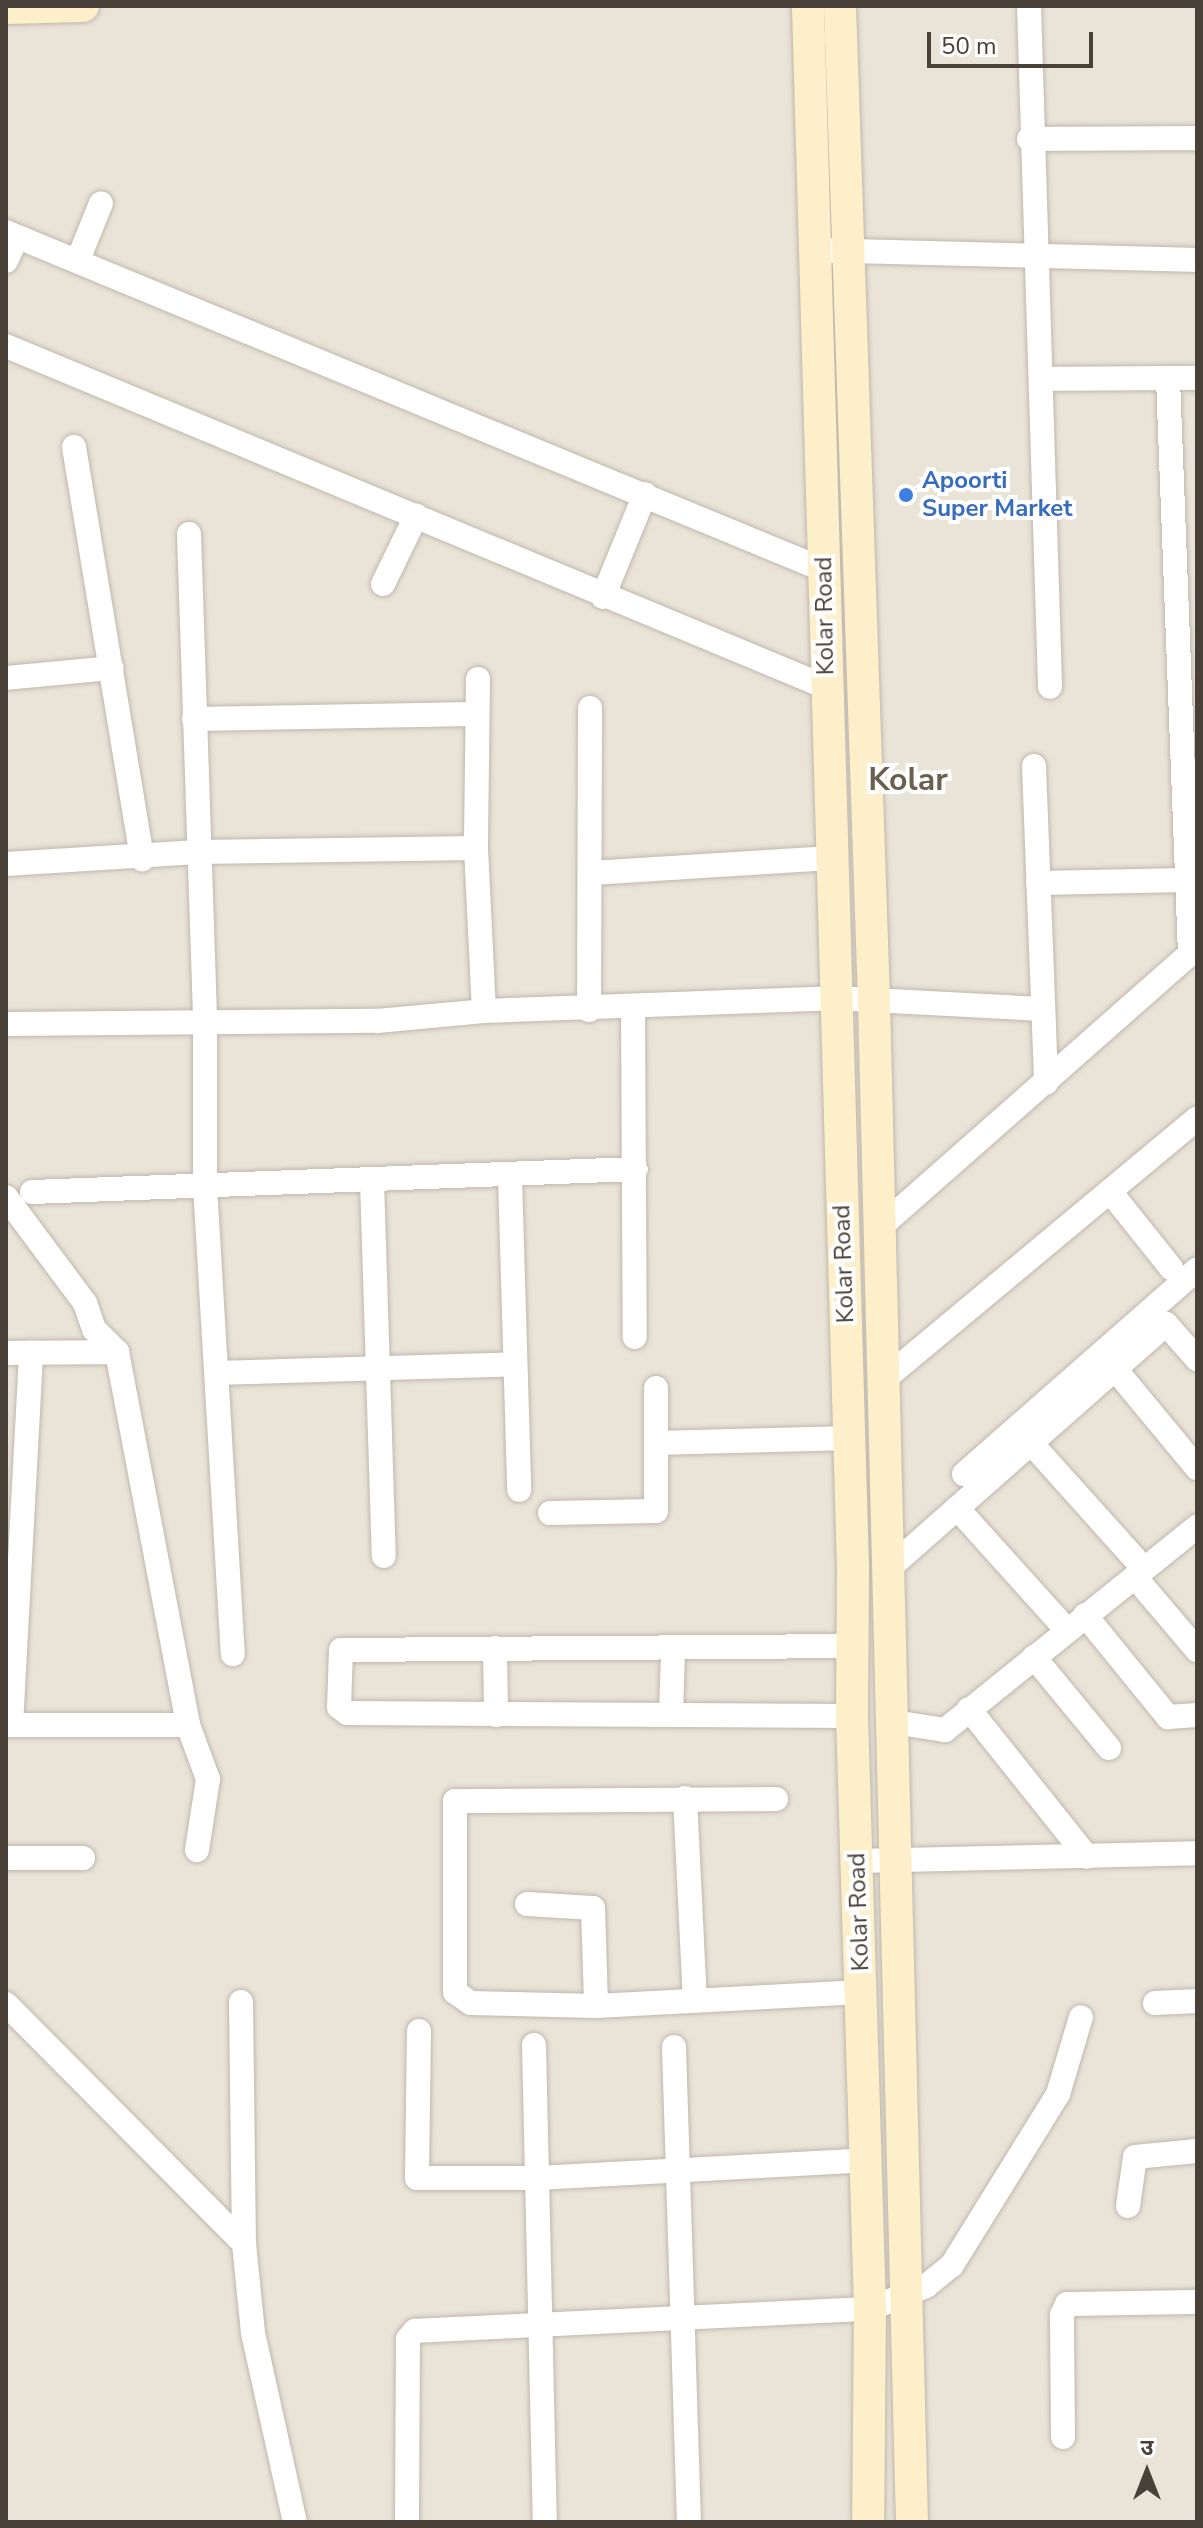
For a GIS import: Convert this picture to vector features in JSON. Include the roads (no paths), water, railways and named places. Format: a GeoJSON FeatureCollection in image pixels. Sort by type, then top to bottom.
{"type":"FeatureCollection","features":[{"type":"Feature","properties":{"kind":"main road"},"geometry":{"type":"LineString","coordinates":[[15,7],[83,6]]}},
{"type":"Feature","properties":{"kind":"main road","name":"Kolar Road"},"geometry":{"type":"LineString","coordinates":[[808,6],[833,998],[849,1438],[852,1716],[867,2160],[870,2309],[868,2522]]}},
{"type":"Feature","properties":{"kind":"main road","name":"Kolar Road"},"geometry":{"type":"LineString","coordinates":[[840,6],[851,251],[874,1002],[888,1721],[897,1861],[912,2522]]}},
{"type":"Feature","properties":{"kind":"street"},"geometry":{"type":"LineString","coordinates":[[1029,6],[1029,139],[1042,379],[1050,687]]}},
{"type":"Feature","properties":{"kind":"street"},"geometry":{"type":"LineString","coordinates":[[1029,139],[1197,138]]}},
{"type":"Feature","properties":{"kind":"street"},"geometry":{"type":"LineString","coordinates":[[78,260],[101,203]]}},
{"type":"Feature","properties":{"kind":"street"},"geometry":{"type":"LineString","coordinates":[[6,261],[12,235],[824,570]]}},
{"type":"Feature","properties":{"kind":"street"},"geometry":{"type":"LineString","coordinates":[[816,250],[1197,260]]}},
{"type":"Feature","properties":{"kind":"street"},"geometry":{"type":"LineString","coordinates":[[6,346],[603,597],[826,687]]}},
{"type":"Feature","properties":{"kind":"street"},"geometry":{"type":"LineString","coordinates":[[879,1228],[1190,954],[1186,880],[1191,834],[1168,378]]}},
{"type":"Feature","properties":{"kind":"street"},"geometry":{"type":"LineString","coordinates":[[1042,379],[1197,378]]}},
{"type":"Feature","properties":{"kind":"street"},"geometry":{"type":"LineString","coordinates":[[74,447],[142,859]]}},
{"type":"Feature","properties":{"kind":"street"},"geometry":{"type":"LineString","coordinates":[[603,597],[645,494]]}},
{"type":"Feature","properties":{"kind":"street"},"geometry":{"type":"LineString","coordinates":[[383,584],[416,516]]}},
{"type":"Feature","properties":{"kind":"street"},"geometry":{"type":"LineString","coordinates":[[189,534],[205,1021],[205,1186],[219,1373],[233,1654]]}},
{"type":"Feature","properties":{"kind":"street"},"geometry":{"type":"LineString","coordinates":[[6,678],[112,668]]}},
{"type":"Feature","properties":{"kind":"street"},"geometry":{"type":"LineString","coordinates":[[478,679],[476,848],[484,1011]]}},
{"type":"Feature","properties":{"kind":"street"},"geometry":{"type":"LineString","coordinates":[[589,1010],[590,708]]}},
{"type":"Feature","properties":{"kind":"street"},"geometry":{"type":"LineString","coordinates":[[194,719],[476,714]]}},
{"type":"Feature","properties":{"kind":"street"},"geometry":{"type":"LineString","coordinates":[[1034,766],[1046,1083]]}},
{"type":"Feature","properties":{"kind":"street"},"geometry":{"type":"LineString","coordinates":[[6,864],[142,859],[198,852],[476,848]]}},
{"type":"Feature","properties":{"kind":"street"},"geometry":{"type":"LineString","coordinates":[[591,873],[831,858]]}},
{"type":"Feature","properties":{"kind":"street"},"geometry":{"type":"LineString","coordinates":[[1038,883],[1186,880]]}},
{"type":"Feature","properties":{"kind":"street"},"geometry":{"type":"LineString","coordinates":[[6,1024],[377,1021],[484,1011],[589,1010],[833,998],[1042,1009]]}},
{"type":"Feature","properties":{"kind":"street"},"geometry":{"type":"LineString","coordinates":[[633,1007],[635,1337]]}},
{"type":"Feature","properties":{"kind":"street"},"geometry":{"type":"LineString","coordinates":[[882,1381],[1112,1194],[1197,1119]]}},
{"type":"Feature","properties":{"kind":"street"},"geometry":{"type":"LineString","coordinates":[[32,1192],[510,1178],[636,1169]]}},
{"type":"Feature","properties":{"kind":"street"},"geometry":{"type":"LineString","coordinates":[[510,1178],[519,1490]]}},
{"type":"Feature","properties":{"kind":"street"},"geometry":{"type":"LineString","coordinates":[[372,1181],[384,1556]]}},
{"type":"Feature","properties":{"kind":"street"},"geometry":{"type":"LineString","coordinates":[[1112,1194],[1171,1268]]}},
{"type":"Feature","properties":{"kind":"street"},"geometry":{"type":"LineString","coordinates":[[6,1197],[15,1222],[85,1303],[94,1329],[117,1352],[188,1725],[208,1779],[197,1850]]}},
{"type":"Feature","properties":{"kind":"street"},"geometry":{"type":"LineString","coordinates":[[964,1474],[1197,1269]]}},
{"type":"Feature","properties":{"kind":"street"},"geometry":{"type":"LineString","coordinates":[[887,1570],[1166,1324],[1197,1359]]}},
{"type":"Feature","properties":{"kind":"street"},"geometry":{"type":"LineString","coordinates":[[6,1353],[117,1352]]}},
{"type":"Feature","properties":{"kind":"street"},"geometry":{"type":"LineString","coordinates":[[31,1353],[9,1725],[188,1725]]}},
{"type":"Feature","properties":{"kind":"street"},"geometry":{"type":"LineString","coordinates":[[219,1373],[379,1372],[514,1364]]}},
{"type":"Feature","properties":{"kind":"street"},"geometry":{"type":"LineString","coordinates":[[1115,1369],[1197,1468]]}},
{"type":"Feature","properties":{"kind":"street"},"geometry":{"type":"LineString","coordinates":[[550,1513],[656,1511],[656,1388]]}},
{"type":"Feature","properties":{"kind":"street"},"geometry":{"type":"LineString","coordinates":[[656,1443],[849,1438]]}},
{"type":"Feature","properties":{"kind":"street"},"geometry":{"type":"LineString","coordinates":[[1031,1443],[1135,1568],[1197,1650]]}},
{"type":"Feature","properties":{"kind":"street"},"geometry":{"type":"LineString","coordinates":[[957,1508],[1168,1717],[1197,1715]]}},
{"type":"Feature","properties":{"kind":"street"},"geometry":{"type":"LineString","coordinates":[[888,1721],[945,1730],[1076,1623],[1135,1568],[1197,1527]]}},
{"type":"Feature","properties":{"kind":"street"},"geometry":{"type":"LineString","coordinates":[[852,1646],[340,1650],[339,1707],[347,1713],[852,1716]]}},
{"type":"Feature","properties":{"kind":"street"},"geometry":{"type":"LineString","coordinates":[[495,1648],[496,1715]]}},
{"type":"Feature","properties":{"kind":"street"},"geometry":{"type":"LineString","coordinates":[[671,1714],[673,1649]]}},
{"type":"Feature","properties":{"kind":"street"},"geometry":{"type":"LineString","coordinates":[[1034,1657],[1109,1748]]}},
{"type":"Feature","properties":{"kind":"street"},"geometry":{"type":"LineString","coordinates":[[969,1709],[1087,1857]]}},
{"type":"Feature","properties":{"kind":"street"},"geometry":{"type":"LineString","coordinates":[[685,1798],[695,2001]]}},
{"type":"Feature","properties":{"kind":"street"},"geometry":{"type":"LineString","coordinates":[[776,1799],[455,1801],[455,1992],[471,2003],[596,2006],[862,1992]]}},
{"type":"Feature","properties":{"kind":"street"},"geometry":{"type":"LineString","coordinates":[[857,1861],[1197,1853]]}},
{"type":"Feature","properties":{"kind":"street"},"geometry":{"type":"LineString","coordinates":[[6,1858],[83,1858]]}},
{"type":"Feature","properties":{"kind":"street"},"geometry":{"type":"LineString","coordinates":[[527,1904],[593,1908],[596,2006]]}},
{"type":"Feature","properties":{"kind":"street"},"geometry":{"type":"LineString","coordinates":[[1155,2003],[1197,2001]]}},
{"type":"Feature","properties":{"kind":"street"},"geometry":{"type":"LineString","coordinates":[[241,2002],[244,2244],[253,2333],[295,2522]]}},
{"type":"Feature","properties":{"kind":"street"},"geometry":{"type":"LineString","coordinates":[[6,2004],[244,2244]]}},
{"type":"Feature","properties":{"kind":"street"},"geometry":{"type":"LineString","coordinates":[[407,2522],[408,2339],[424,2327],[870,2309],[926,2286],[961,2252],[1058,2094],[1081,2017]]}},
{"type":"Feature","properties":{"kind":"street"},"geometry":{"type":"LineString","coordinates":[[419,2031],[417,2178],[537,2178],[867,2160]]}},
{"type":"Feature","properties":{"kind":"street"},"geometry":{"type":"LineString","coordinates":[[534,2045],[545,2522]]}},
{"type":"Feature","properties":{"kind":"street"},"geometry":{"type":"LineString","coordinates":[[674,2047],[679,2315],[689,2522]]}},
{"type":"Feature","properties":{"kind":"street"},"geometry":{"type":"LineString","coordinates":[[1128,2206],[1135,2157],[1197,2151]]}},
{"type":"Feature","properties":{"kind":"street"},"geometry":{"type":"LineString","coordinates":[[1063,2437],[1062,2315],[1067,2304],[1197,2302]]}},
{"type":"Feature","properties":{"kind":"place","name":"Apoorti Super Market"},"geometry":{"type":"Point","coordinates":[906,495]}},
{"type":"Feature","properties":{"kind":"district","name":"Kolar"},"geometry":{"type":"Point","coordinates":[908,780]}}]}
